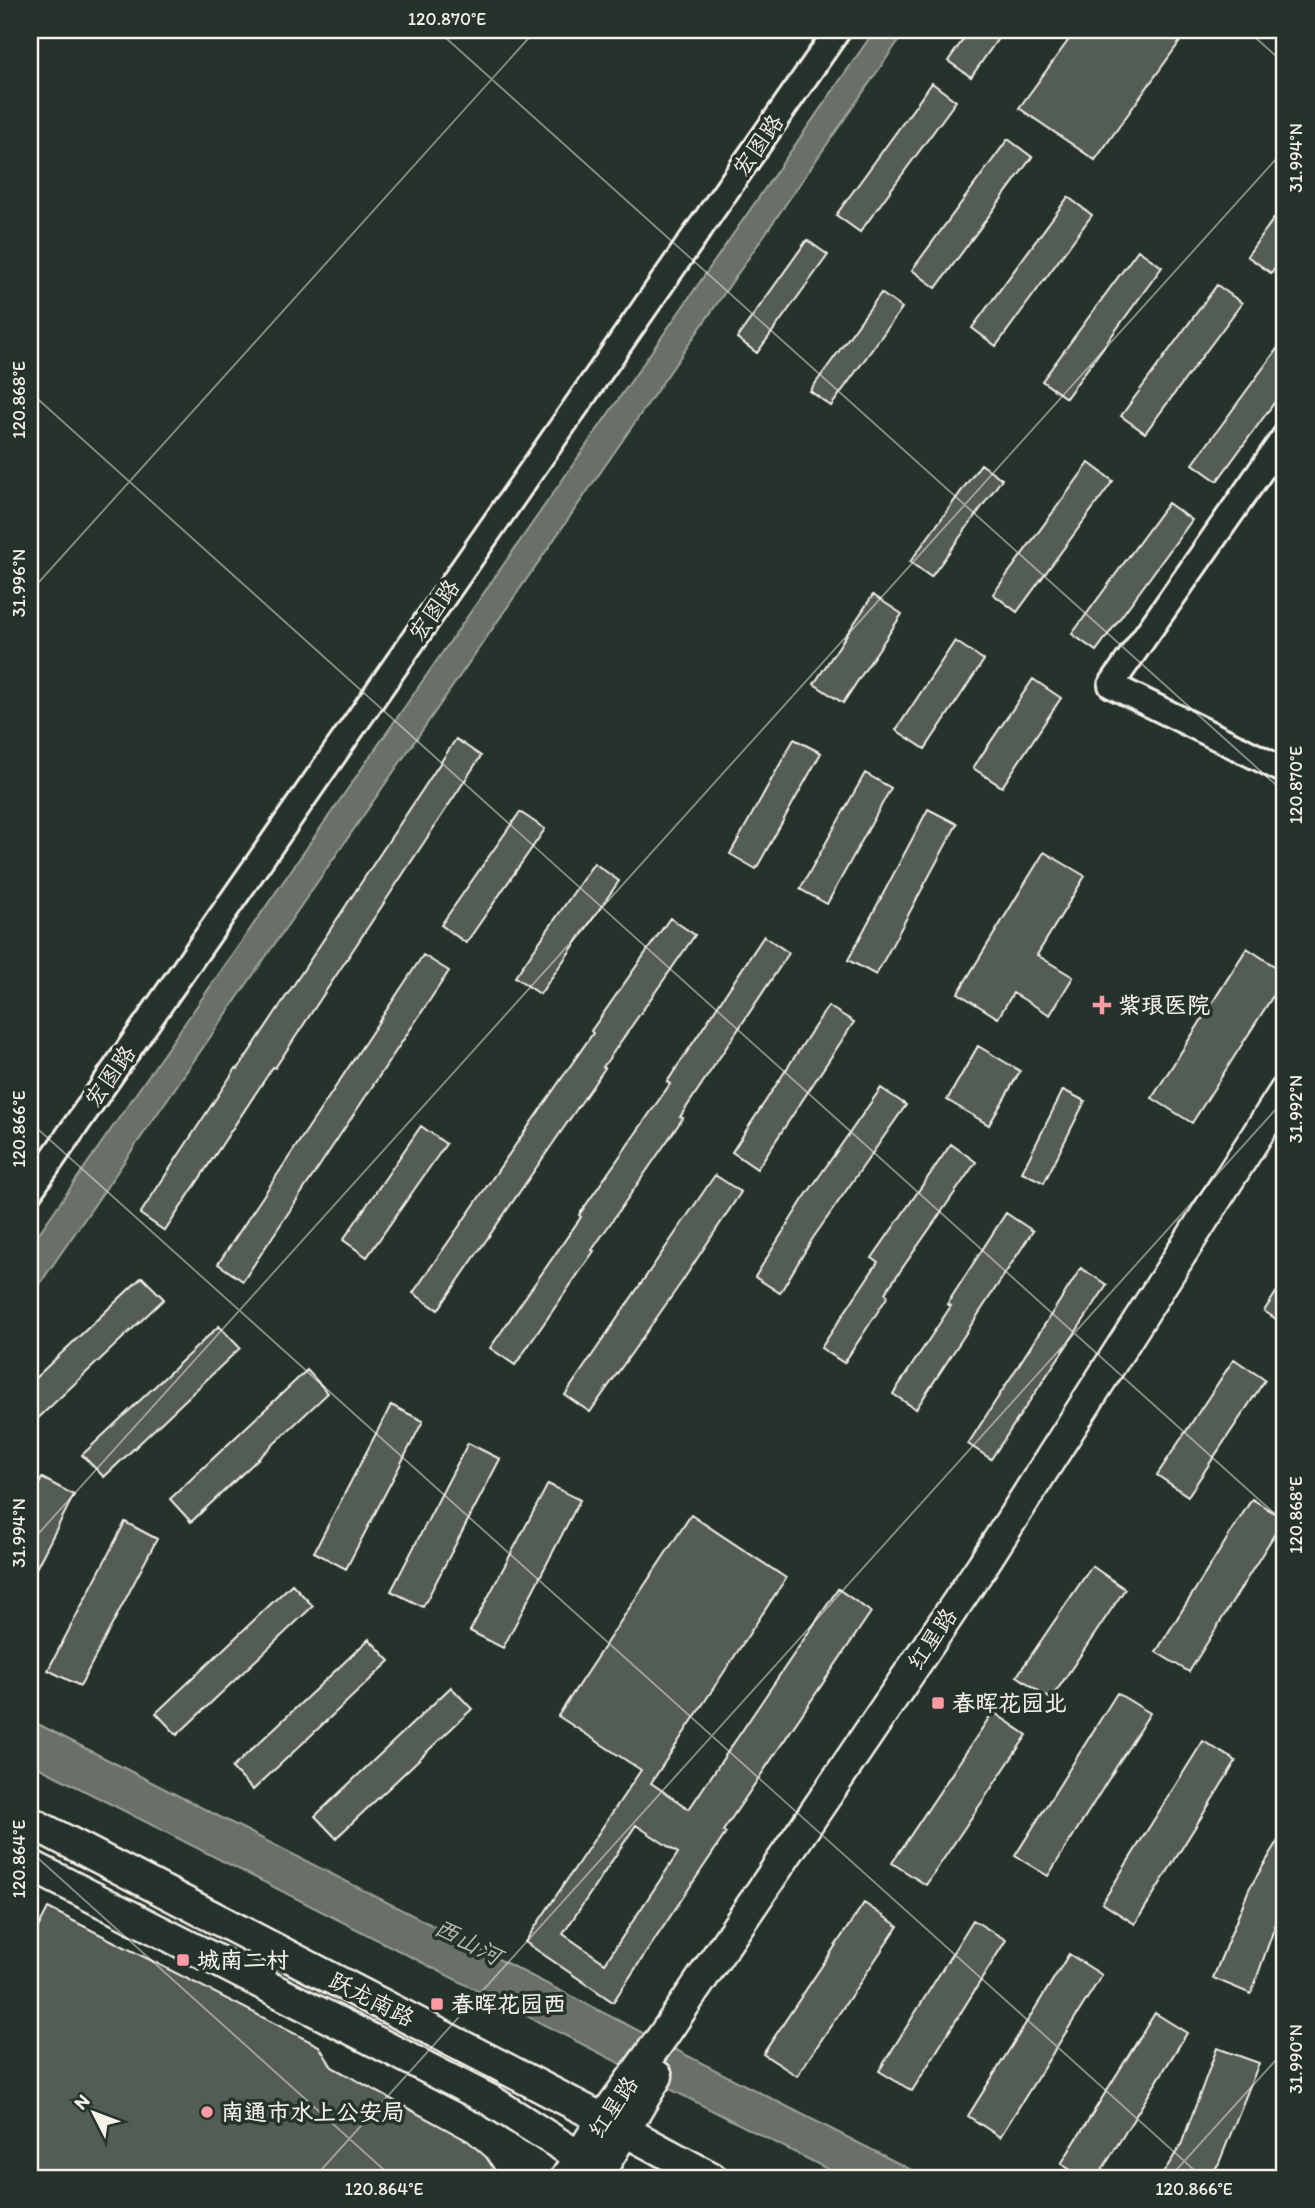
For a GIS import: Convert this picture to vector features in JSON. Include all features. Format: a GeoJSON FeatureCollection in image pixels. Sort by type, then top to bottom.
{"type":"FeatureCollection","features":[{"type":"Feature","properties":{"kind":"main road","name":"红星路"},"geometry":{"type":"LineString","coordinates":[[671,2039],[982,1566],[1285,1091]]}},
{"type":"Feature","properties":{"kind":"main road","name":"红星路"},"geometry":{"type":"LineString","coordinates":[[592,2172],[613,2125],[640,2083],[916,1694],[1285,1123]]}},
{"type":"Feature","properties":{"kind":"main road","name":"跃龙南路"},"geometry":{"type":"LineString","coordinates":[[30,1822],[712,2178]]}},
{"type":"Feature","properties":{"kind":"main road","name":"跃龙南路"},"geometry":{"type":"LineString","coordinates":[[30,1865],[490,2100],[592,2172]]}},
{"type":"Feature","properties":{"kind":"street","name":"宏图路"},"geometry":{"type":"LineString","coordinates":[[30,1191],[838,30]]}},
{"type":"Feature","properties":{"kind":"street"},"geometry":{"type":"LineString","coordinates":[[1285,436],[1111,685],[1285,771]]}},
{"type":"Feature","properties":{"kind":"shaded area"},"geometry":{"type":"Polygon","coordinates":[[[875,30],[906,30],[30,1298],[30,1246],[875,30]]]}},
{"type":"Feature","properties":{"kind":"shaded area"},"geometry":{"type":"Polygon","coordinates":[[[30,1720],[927,2178],[845,2178],[30,1763],[30,1720]]]}},
{"type":"Feature","properties":{"kind":"building"},"geometry":{"type":"Polygon","coordinates":[[[970,30],[1004,30],[971,77],[948,61],[970,30]]]}},
{"type":"Feature","properties":{"kind":"building"},"geometry":{"type":"Polygon","coordinates":[[[1076,30],[1167,30],[1181,40],[1095,160],[1019,108],[1076,30]]]}},
{"type":"Feature","properties":{"kind":"building"},"geometry":{"type":"Polygon","coordinates":[[[932,83],[956,101],[860,232],[836,215],[932,83]]]}},
{"type":"Feature","properties":{"kind":"building"},"geometry":{"type":"Polygon","coordinates":[[[1008,139],[1032,157],[936,288],[912,270],[1008,139]]]}},
{"type":"Feature","properties":{"kind":"building"},"geometry":{"type":"Polygon","coordinates":[[[1068,197],[1092,215],[996,346],[972,328],[1068,197]]]}},
{"type":"Feature","properties":{"kind":"building"},"geometry":{"type":"Polygon","coordinates":[[[1285,203],[1285,253],[1271,273],[1247,256],[1285,203]]]}},
{"type":"Feature","properties":{"kind":"building"},"geometry":{"type":"Polygon","coordinates":[[[807,240],[828,255],[757,353],[737,338],[807,240]]]}},
{"type":"Feature","properties":{"kind":"building"},"geometry":{"type":"Polygon","coordinates":[[[1138,250],[1162,267],[1066,398],[1042,381],[1138,250]]]}},
{"type":"Feature","properties":{"kind":"building"},"geometry":{"type":"Polygon","coordinates":[[[1217,285],[1242,303],[1145,433],[1121,416],[1217,285]]]}},
{"type":"Feature","properties":{"kind":"building"},"geometry":{"type":"Polygon","coordinates":[[[881,293],[902,308],[831,406],[810,391],[881,293]]]}},
{"type":"Feature","properties":{"kind":"building"},"geometry":{"type":"Polygon","coordinates":[[[1285,338],[1285,388],[1217,481],[1193,464],[1285,338]]]}},
{"type":"Feature","properties":{"kind":"building"},"geometry":{"type":"Polygon","coordinates":[[[1089,463],[1113,481],[1017,612],[993,594],[1089,463]]]}},
{"type":"Feature","properties":{"kind":"building"},"geometry":{"type":"Polygon","coordinates":[[[981,464],[1002,479],[931,577],[910,562],[981,464]]]}},
{"type":"Feature","properties":{"kind":"building"},"geometry":{"type":"Polygon","coordinates":[[[1168,503],[1192,520],[1096,651],[1072,634],[1168,503]]]}},
{"type":"Feature","properties":{"kind":"building"},"geometry":{"type":"Polygon","coordinates":[[[873,595],[902,614],[843,703],[814,684],[873,595]]]}},
{"type":"Feature","properties":{"kind":"building"},"geometry":{"type":"Polygon","coordinates":[[[955,641],[984,660],[925,749],[896,730],[955,641]]]}},
{"type":"Feature","properties":{"kind":"building"},"geometry":{"type":"Polygon","coordinates":[[[1033,679],[1061,698],[1002,787],[973,768],[1033,679]]]}},
{"type":"Feature","properties":{"kind":"building"},"geometry":{"type":"Polygon","coordinates":[[[456,739],[481,756],[165,1231],[140,1214],[456,739]]]}},
{"type":"Feature","properties":{"kind":"building"},"geometry":{"type":"Polygon","coordinates":[[[794,739],[821,753],[756,869],[730,854],[794,739]]]}},
{"type":"Feature","properties":{"kind":"building"},"geometry":{"type":"Polygon","coordinates":[[[865,773],[891,788],[827,904],[800,889],[865,773]]]}},
{"type":"Feature","properties":{"kind":"building"},"geometry":{"type":"Polygon","coordinates":[[[928,809],[957,824],[876,975],[848,960],[928,809]]]}},
{"type":"Feature","properties":{"kind":"building"},"geometry":{"type":"Polygon","coordinates":[[[520,812],[545,829],[466,943],[441,925],[520,812]]]}},
{"type":"Feature","properties":{"kind":"building"},"geometry":{"type":"Polygon","coordinates":[[[1044,852],[1085,876],[1037,955],[1073,977],[1050,1015],[1013,993],[998,1018],[958,993],[1044,852]]]}},
{"type":"Feature","properties":{"kind":"building"},"geometry":{"type":"Polygon","coordinates":[[[594,863],[619,881],[540,994],[515,977],[594,863]]]}},
{"type":"Feature","properties":{"kind":"building"},"geometry":{"type":"Polygon","coordinates":[[[670,918],[695,935],[438,1310],[413,1293],[670,918]]]}},
{"type":"Feature","properties":{"kind":"building"},"geometry":{"type":"Polygon","coordinates":[[[764,936],[789,953],[680,1117],[683,1118],[515,1365],[490,1348],[670,1084],[667,1082],[764,936]]]}},
{"type":"Feature","properties":{"kind":"building"},"geometry":{"type":"Polygon","coordinates":[[[1247,948],[1285,973],[1285,977],[1192,1123],[1152,1098],[1247,948]]]}},
{"type":"Feature","properties":{"kind":"building"},"geometry":{"type":"Polygon","coordinates":[[[423,955],[449,971],[243,1281],[218,1264],[423,955]]]}},
{"type":"Feature","properties":{"kind":"building"},"geometry":{"type":"Polygon","coordinates":[[[828,1006],[854,1022],[757,1169],[732,1152],[828,1006]]]}},
{"type":"Feature","properties":{"kind":"building"},"geometry":{"type":"Polygon","coordinates":[[[978,1046],[1020,1071],[989,1125],[947,1100],[978,1046]]]}},
{"type":"Feature","properties":{"kind":"building"},"geometry":{"type":"Polygon","coordinates":[[[881,1088],[906,1105],[813,1238],[780,1293],[755,1277],[802,1201],[881,1088]]]}},
{"type":"Feature","properties":{"kind":"building"},"geometry":{"type":"Polygon","coordinates":[[[1063,1090],[1085,1101],[1044,1183],[1022,1172],[1063,1090]]]}},
{"type":"Feature","properties":{"kind":"building"},"geometry":{"type":"Polygon","coordinates":[[[421,1126],[446,1144],[367,1257],[343,1240],[421,1126]]]}},
{"type":"Feature","properties":{"kind":"building"},"geometry":{"type":"Polygon","coordinates":[[[951,1144],[976,1162],[885,1293],[888,1296],[844,1363],[821,1348],[878,1262],[872,1258],[951,1144]]]}},
{"type":"Feature","properties":{"kind":"building"},"geometry":{"type":"Polygon","coordinates":[[[715,1175],[741,1192],[590,1412],[565,1395],[715,1175]]]}},
{"type":"Feature","properties":{"kind":"building"},"geometry":{"type":"Polygon","coordinates":[[[1006,1213],[1033,1231],[916,1409],[893,1394],[951,1306],[947,1304],[1006,1213]]]}},
{"type":"Feature","properties":{"kind":"building"},"geometry":{"type":"Polygon","coordinates":[[[1081,1268],[1107,1285],[991,1459],[968,1444],[1081,1268]]]}},
{"type":"Feature","properties":{"kind":"building"},"geometry":{"type":"Polygon","coordinates":[[[142,1277],[164,1299],[30,1426],[30,1383],[142,1277]]]}},
{"type":"Feature","properties":{"kind":"building"},"geometry":{"type":"Polygon","coordinates":[[[1285,1279],[1285,1325],[1264,1311],[1285,1279]]]}},
{"type":"Feature","properties":{"kind":"building"},"geometry":{"type":"Polygon","coordinates":[[[219,1326],[240,1348],[104,1477],[82,1455],[219,1326]]]}},
{"type":"Feature","properties":{"kind":"building"},"geometry":{"type":"Polygon","coordinates":[[[1234,1359],[1265,1380],[1188,1496],[1157,1475],[1234,1359]]]}},
{"type":"Feature","properties":{"kind":"building"},"geometry":{"type":"Polygon","coordinates":[[[307,1370],[328,1393],[191,1522],[170,1499],[307,1370]]]}},
{"type":"Feature","properties":{"kind":"building"},"geometry":{"type":"Polygon","coordinates":[[[391,1405],[423,1421],[346,1569],[314,1552],[391,1405]]]}},
{"type":"Feature","properties":{"kind":"building"},"geometry":{"type":"Polygon","coordinates":[[[468,1443],[500,1459],[423,1607],[391,1591],[468,1443]]]}},
{"type":"Feature","properties":{"kind":"building"},"geometry":{"type":"Polygon","coordinates":[[[42,1478],[74,1495],[30,1580],[30,1501],[42,1478]]]}},
{"type":"Feature","properties":{"kind":"building"},"geometry":{"type":"Polygon","coordinates":[[[548,1484],[580,1500],[503,1648],[470,1631],[548,1484]]]}},
{"type":"Feature","properties":{"kind":"building"},"geometry":{"type":"Polygon","coordinates":[[[1252,1499],[1284,1519],[1189,1672],[1156,1652],[1252,1499]]]}},
{"type":"Feature","properties":{"kind":"building"},"geometry":{"type":"Polygon","coordinates":[[[691,1515],[786,1578],[651,1783],[689,1809],[838,1589],[871,1612],[723,1831],[726,1833],[613,2002],[525,1942],[641,1770],[558,1716],[691,1515]],[[636,1825],[563,1934],[605,1963],[678,1853],[636,1825]]]}},
{"type":"Feature","properties":{"kind":"building"},"geometry":{"type":"Polygon","coordinates":[[[125,1522],[157,1539],[80,1686],[48,1670],[125,1522]]]}},
{"type":"Feature","properties":{"kind":"building"},"geometry":{"type":"Polygon","coordinates":[[[1092,1566],[1125,1589],[1051,1699],[1017,1676],[1092,1566]]]}},
{"type":"Feature","properties":{"kind":"building"},"geometry":{"type":"Polygon","coordinates":[[[292,1584],[313,1606],[177,1735],[156,1713],[292,1584]]]}},
{"type":"Feature","properties":{"kind":"building"},"geometry":{"type":"Polygon","coordinates":[[[369,1639],[390,1661],[253,1790],[232,1768],[369,1639]]]}},
{"type":"Feature","properties":{"kind":"building"},"geometry":{"type":"Polygon","coordinates":[[[451,1687],[472,1709],[336,1838],[315,1816],[451,1687]]]}},
{"type":"Feature","properties":{"kind":"building"},"geometry":{"type":"Polygon","coordinates":[[[1117,1693],[1150,1713],[1048,1876],[1015,1856],[1117,1693]]]}},
{"type":"Feature","properties":{"kind":"building"},"geometry":{"type":"Polygon","coordinates":[[[993,1712],[1027,1735],[926,1885],[892,1863],[993,1712]]]}},
{"type":"Feature","properties":{"kind":"building"},"geometry":{"type":"Polygon","coordinates":[[[1203,1741],[1236,1761],[1135,1924],[1102,1903],[1203,1741]]]}},
{"type":"Feature","properties":{"kind":"building"},"geometry":{"type":"Polygon","coordinates":[[[1285,1830],[1285,1902],[1251,1994],[1213,1978],[1249,1889],[1285,1830]]]}},
{"type":"Feature","properties":{"kind":"building"},"geometry":{"type":"Polygon","coordinates":[[[864,1903],[898,1926],[797,2076],[763,2054],[864,1903]]]}},
{"type":"Feature","properties":{"kind":"building"},"geometry":{"type":"Polygon","coordinates":[[[48,1908],[319,2046],[332,2067],[468,2141],[486,2157],[500,2178],[30,2178],[30,1943],[48,1908]]]}},
{"type":"Feature","properties":{"kind":"building"},"geometry":{"type":"Polygon","coordinates":[[[973,1920],[1006,1940],[912,2091],[879,2071],[973,1920]]]}},
{"type":"Feature","properties":{"kind":"building"},"geometry":{"type":"Polygon","coordinates":[[[1069,1954],[1102,1975],[1000,2137],[968,2116],[1069,1954]]]}},
{"type":"Feature","properties":{"kind":"building"},"geometry":{"type":"Polygon","coordinates":[[[1155,2013],[1187,2033],[1097,2178],[1084,2178],[1061,2164],[1155,2013]]]}},
{"type":"Feature","properties":{"kind":"building"},"geometry":{"type":"Polygon","coordinates":[[[1217,2048],[1259,2063],[1219,2163],[1209,2178],[1160,2178],[1181,2145],[1217,2048]]]}},
{"type":"Feature","properties":{"kind":"place","name":"紫琅医院"},"geometry":{"type":"Point","coordinates":[1102,1005]}},
{"type":"Feature","properties":{"kind":"place","name":"春晖花园北"},"geometry":{"type":"Point","coordinates":[938,1703]}},
{"type":"Feature","properties":{"kind":"place","name":"城南二村"},"geometry":{"type":"Point","coordinates":[183,1960]}},
{"type":"Feature","properties":{"kind":"place","name":"春晖花园西"},"geometry":{"type":"Point","coordinates":[437,2004]}},
{"type":"Feature","properties":{"kind":"place","name":"南通市水上公安局"},"geometry":{"type":"Point","coordinates":[207,2112]}},
{"type":"Feature","properties":{"kind":"water label","name":"西山河"},"geometry":{"type":"Point","coordinates":[468,1942]}}]}
